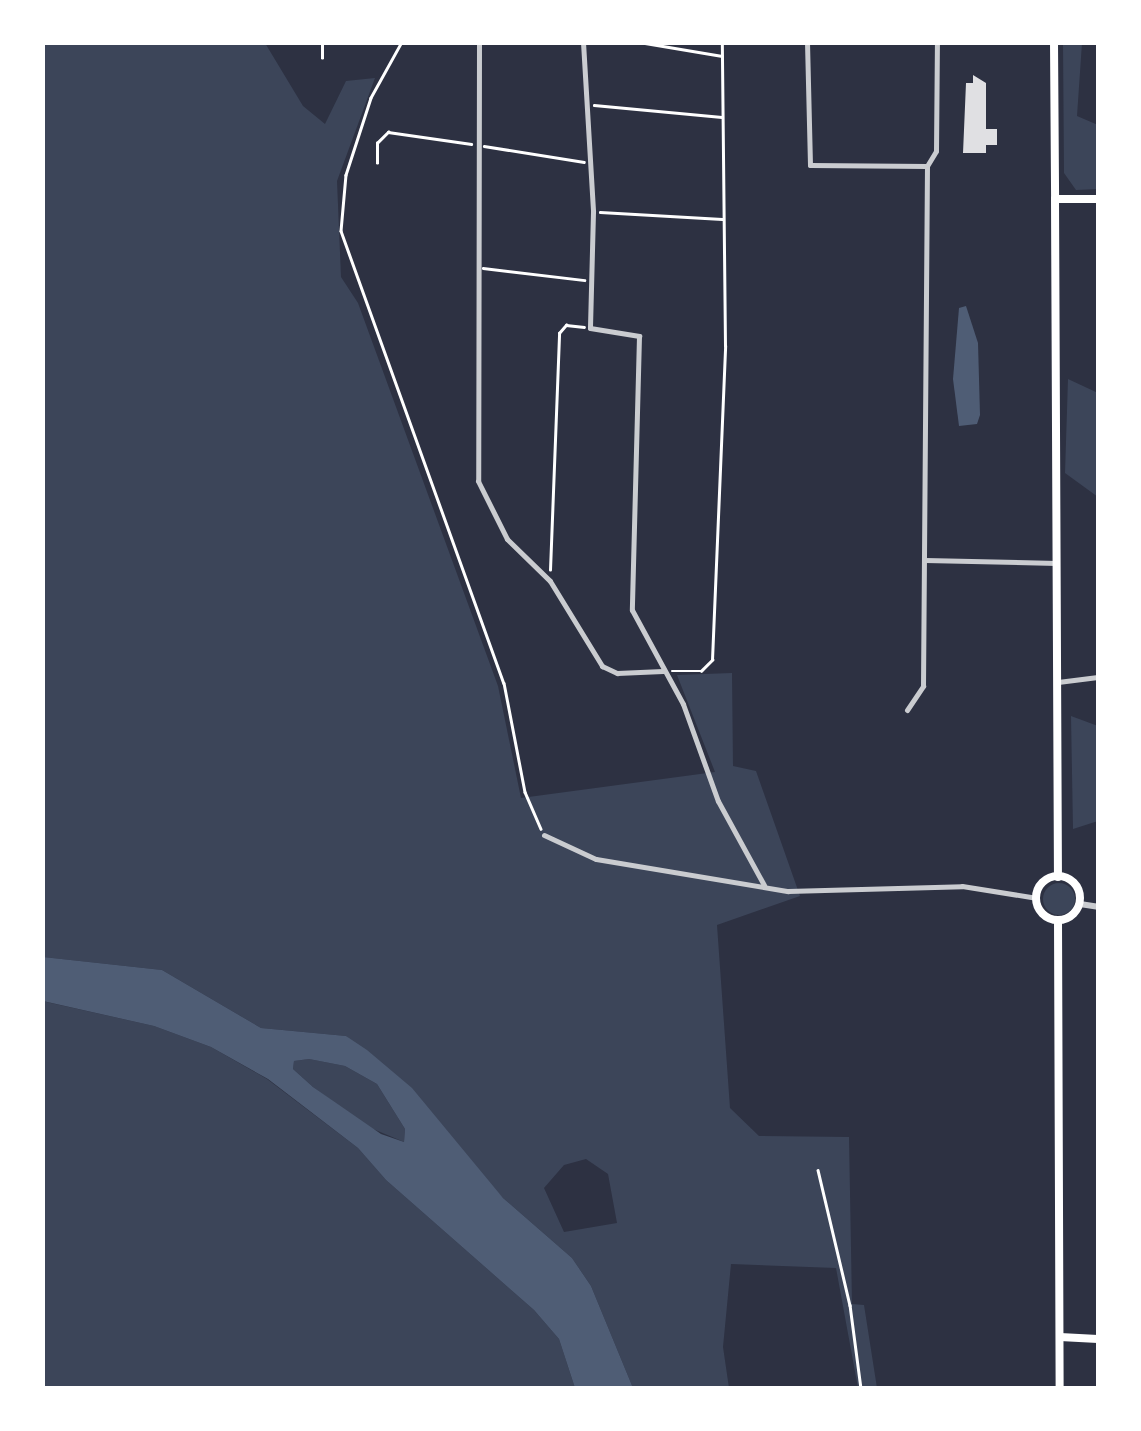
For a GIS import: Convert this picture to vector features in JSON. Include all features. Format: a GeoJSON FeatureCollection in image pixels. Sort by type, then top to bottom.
{"type":"FeatureCollection","features":[{"type":"Feature","properties":{"kind":"main road"},"geometry":{"type":"LineString","coordinates":[[1054,42],[1058,876]]}},
{"type":"Feature","properties":{"kind":"main road"},"geometry":{"type":"LineString","coordinates":[[1055,199],[1098,199]]}},
{"type":"Feature","properties":{"kind":"main road"},"geometry":{"type":"LineString","coordinates":[[1058,876],[1076,885],[1080,904],[1058,920],[1041,912],[1036,898],[1045,881],[1058,876]]}},
{"type":"Feature","properties":{"kind":"main road"},"geometry":{"type":"LineString","coordinates":[[1058,920],[1060,1388]]}},
{"type":"Feature","properties":{"kind":"main road"},"geometry":{"type":"LineString","coordinates":[[1060,1337],[1098,1339]]}},
{"type":"Feature","properties":{"kind":"street"},"geometry":{"type":"LineString","coordinates":[[479,42],[478,481],[507,539],[550,581],[602,666],[617,673],[663,672]]}},
{"type":"Feature","properties":{"kind":"street"},"geometry":{"type":"LineString","coordinates":[[583,42],[594,212],[590,328],[638,336],[632,599],[638,628],[683,704],[718,802],[764,885]]}},
{"type":"Feature","properties":{"kind":"street"},"geometry":{"type":"LineString","coordinates":[[807,42],[810,165],[927,166]]}},
{"type":"Feature","properties":{"kind":"street"},"geometry":{"type":"LineString","coordinates":[[907,710],[923,686],[927,166],[936,151],[937,42]]}},
{"type":"Feature","properties":{"kind":"street"},"geometry":{"type":"LineString","coordinates":[[925,560],[1057,564]]}},
{"type":"Feature","properties":{"kind":"street"},"geometry":{"type":"LineString","coordinates":[[1058,682],[1098,677]]}},
{"type":"Feature","properties":{"kind":"street"},"geometry":{"type":"LineString","coordinates":[[544,836],[596,859],[764,885],[846,894],[962,886],[1036,898]]}},
{"type":"Feature","properties":{"kind":"street"},"geometry":{"type":"LineString","coordinates":[[1080,904],[1098,907]]}},
{"type":"Feature","properties":{"kind":"path"},"geometry":{"type":"LineString","coordinates":[[322,42],[322,58]]}},
{"type":"Feature","properties":{"kind":"path"},"geometry":{"type":"LineString","coordinates":[[402,42],[371,98],[346,175],[341,231],[504,684],[525,792],[544,836]]}},
{"type":"Feature","properties":{"kind":"path"},"geometry":{"type":"LineString","coordinates":[[639,42],[722,56]]}},
{"type":"Feature","properties":{"kind":"path"},"geometry":{"type":"LineString","coordinates":[[663,672],[702,671],[712,660],[725,346],[722,42]]}},
{"type":"Feature","properties":{"kind":"path"},"geometry":{"type":"LineString","coordinates":[[588,105],[722,117]]}},
{"type":"Feature","properties":{"kind":"path"},"geometry":{"type":"LineString","coordinates":[[594,212],[723,219]]}},
{"type":"Feature","properties":{"kind":"path"},"geometry":{"type":"LineString","coordinates":[[480,267],[590,281]]}},
{"type":"Feature","properties":{"kind":"path"},"geometry":{"type":"LineString","coordinates":[[550,581],[558,334],[566,325],[590,328]]}},
{"type":"Feature","properties":{"kind":"path"},"geometry":{"type":"LineString","coordinates":[[535,563],[550,559]]}},
{"type":"Feature","properties":{"kind":"path"},"geometry":{"type":"LineString","coordinates":[[818,1170],[850,1304],[861,1388]]}},
{"type":"Feature","properties":{"kind":"shaded area"},"geometry":{"type":"Polygon","coordinates":[[[43,43],[265,43],[303,106],[325,124],[346,81],[375,78],[337,181],[341,277],[358,303],[498,686],[521,798],[715,772],[677,675],[732,673],[733,766],[756,771],[800,896],[717,925],[730,1108],[759,1136],[849,1137],[852,1304],[864,1305],[877,1388],[858,1388],[836,1268],[731,1264],[723,1347],[729,1388],[633,1388],[591,1286],[572,1258],[503,1198],[346,1036],[261,1028],[162,970],[43,957],[43,43]],[[586,1159],[564,1165],[544,1188],[564,1232],[617,1223],[608,1174],[586,1159]]]}},
{"type":"Feature","properties":{"kind":"shaded area"},"geometry":{"type":"Polygon","coordinates":[[[1063,43],[1082,43],[1077,116],[1098,125],[1098,189],[1076,190],[1064,173],[1063,43]]]}},
{"type":"Feature","properties":{"kind":"shaded area"},"geometry":{"type":"Polygon","coordinates":[[[966,306],[978,343],[980,415],[977,424],[959,426],[953,379],[959,308],[966,306]]]}},
{"type":"Feature","properties":{"kind":"shaded area"},"geometry":{"type":"Polygon","coordinates":[[[1068,379],[1098,393],[1098,497],[1065,473],[1068,379]]]}},
{"type":"Feature","properties":{"kind":"shaded area"},"geometry":{"type":"Polygon","coordinates":[[[1071,716],[1098,726],[1098,821],[1073,829],[1071,716]]]}},
{"type":"Feature","properties":{"kind":"shaded area"},"geometry":{"type":"Polygon","coordinates":[[[1059,883],[1070,888],[1075,899],[1070,910],[1059,915],[1048,910],[1043,899],[1048,888],[1059,883]]]}},
{"type":"Feature","properties":{"kind":"shaded area"},"geometry":{"type":"Polygon","coordinates":[[[43,957],[162,970],[261,1028],[346,1036],[412,1088],[503,1198],[572,1258],[591,1286],[633,1388],[575,1388],[559,1339],[534,1310],[386,1180],[358,1148],[268,1079],[211,1047],[154,1026],[43,1001],[43,957]],[[309,1059],[294,1061],[293,1069],[381,1134],[404,1142],[405,1129],[377,1084],[345,1066],[309,1059]]]}},
{"type":"Feature","properties":{"kind":"shaded area"},"geometry":{"type":"Polygon","coordinates":[[[42,1001],[154,1026],[211,1047],[267,1079],[358,1148],[386,1180],[534,1310],[559,1339],[575,1388],[43,1388],[42,1001]]]}},
{"type":"Feature","properties":{"kind":"shaded area"},"geometry":{"type":"Polygon","coordinates":[[[309,1059],[345,1066],[377,1084],[405,1129],[404,1142],[366,1126],[293,1069],[294,1061],[309,1059]]]}},
{"type":"Feature","properties":{"kind":"building"},"geometry":{"type":"Polygon","coordinates":[[[973,75],[986,83],[986,129],[997,129],[997,145],[986,145],[986,153],[963,153],[966,83],[973,83],[973,75]]]}}]}
